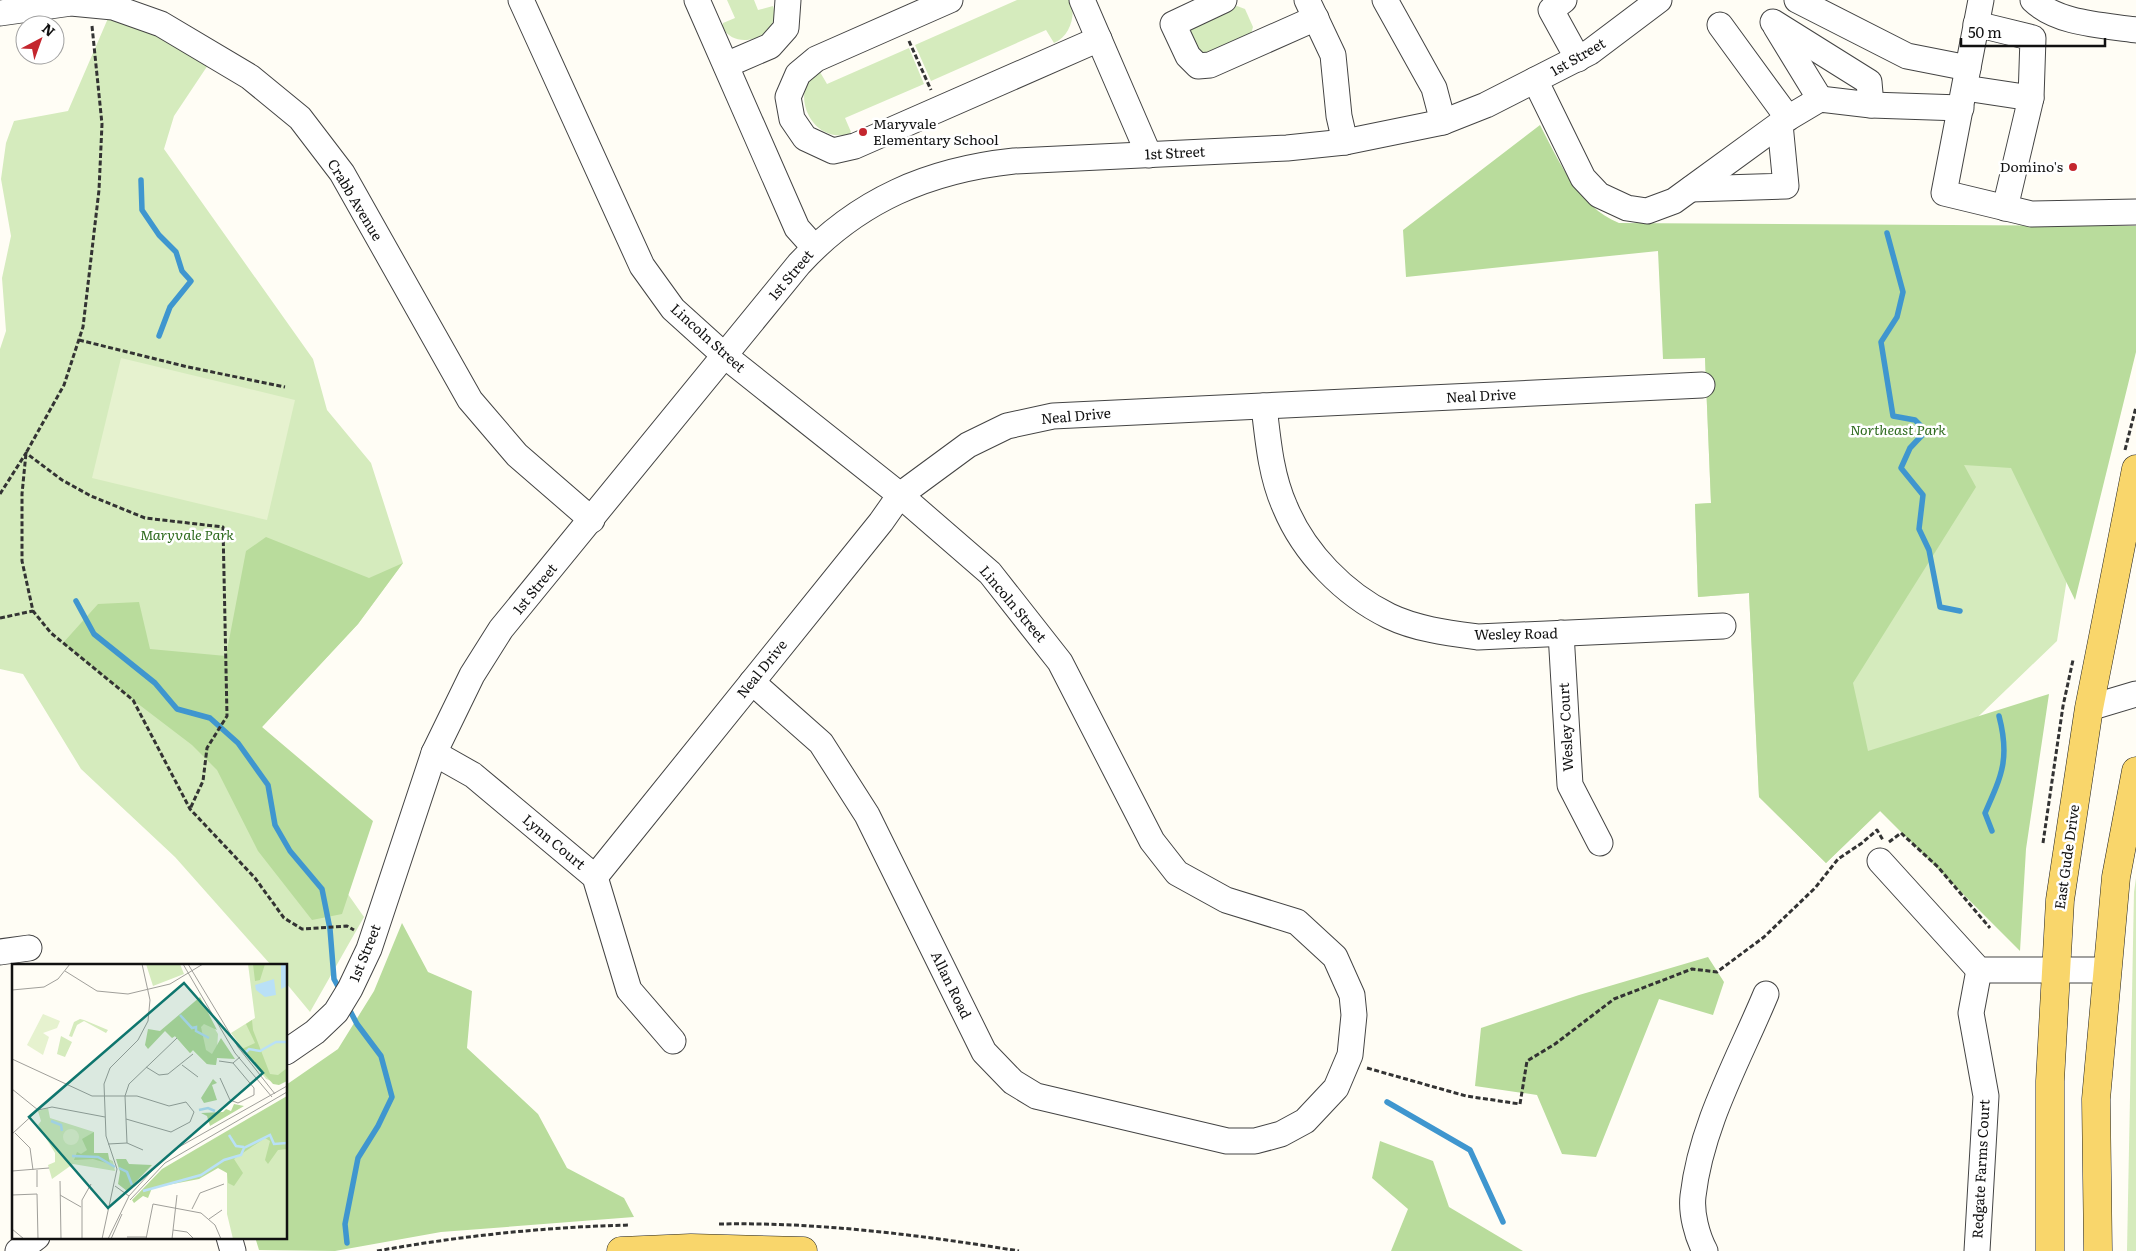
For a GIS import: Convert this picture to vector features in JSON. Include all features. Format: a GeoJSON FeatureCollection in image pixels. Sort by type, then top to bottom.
{"type":"FeatureCollection","features":[{"type":"Feature","properties":{"kind":"main road","name":"East Gude Drive"},"geometry":{"type":"LineString","coordinates":[[2050,1251],[2050,1081],[2060,900],[2089,708],[2136,469]]}},
{"type":"Feature","properties":{"kind":"main road"},"geometry":{"type":"LineString","coordinates":[[2098,1251],[2096,1099],[2116,877],[2133,805],[2136,770]]}},
{"type":"Feature","properties":{"kind":"main road"},"geometry":{"type":"LineString","coordinates":[[622,1251],[691,1248],[803,1251]]}},
{"type":"Feature","properties":{"kind":"street","name":"Lincoln Street"},"geometry":{"type":"LineString","coordinates":[[521,0],[642,266],[673,309],[725,356],[900,495],[990,573],[1060,662],[1152,841],[1178,873],[1226,900],[1297,922],[1335,957],[1352,996],[1354,1016],[1350,1055],[1347,1063],[1336,1088],[1305,1121],[1281,1134],[1255,1141]]}},
{"type":"Feature","properties":{"kind":"street"},"geometry":{"type":"LineString","coordinates":[[697,0],[797,228],[814,247]]}},
{"type":"Feature","properties":{"kind":"street"},"geometry":{"type":"LineString","coordinates":[[726,65],[770,46],[786,28],[788,0]]}},
{"type":"Feature","properties":{"kind":"street"},"geometry":{"type":"LineString","coordinates":[[950,0],[816,59],[798,74],[788,97],[792,119],[805,138],[833,151],[855,146],[1099,39]]}},
{"type":"Feature","properties":{"kind":"street"},"geometry":{"type":"LineString","coordinates":[[1082,0],[1149,155]]}},
{"type":"Feature","properties":{"kind":"street"},"geometry":{"type":"LineString","coordinates":[[1224,0],[1173,24],[1188,56],[1198,66],[1210,65],[1311,9],[1333,54],[1339,116],[1345,142]]}},
{"type":"Feature","properties":{"kind":"street"},"geometry":{"type":"LineString","coordinates":[[1386,0],[1434,88],[1443,122]]}},
{"type":"Feature","properties":{"kind":"street"},"geometry":{"type":"LineString","coordinates":[[1564,0],[1551,10],[1578,58]]}},
{"type":"Feature","properties":{"kind":"street","name":"1st Street"},"geometry":{"type":"LineString","coordinates":[[288,1051],[315,1032],[336,1012],[350,989],[369,949],[434,753],[472,675],[502,630],[814,247],[857,214],[894,193],[934,176],[973,165],[1014,161],[1287,148],[1345,142],[1443,122],[1486,105],[1578,58],[1606,41],[1659,0]]}},
{"type":"Feature","properties":{"kind":"street"},"geometry":{"type":"LineString","coordinates":[[1797,0],[1965,88]]}},
{"type":"Feature","properties":{"kind":"street"},"geometry":{"type":"LineString","coordinates":[[1981,0],[1944,193],[2031,214],[2136,212]]}},
{"type":"Feature","properties":{"kind":"street"},"geometry":{"type":"LineString","coordinates":[[2033,0],[2044,10],[2078,21],[2136,30]]}},
{"type":"Feature","properties":{"kind":"street","name":"Crabb Avenue"},"geometry":{"type":"LineString","coordinates":[[0,13],[71,3],[105,4],[161,24],[250,76],[300,118],[342,174],[470,400],[518,455],[592,520]]}},
{"type":"Feature","properties":{"kind":"street"},"geometry":{"type":"LineString","coordinates":[[1820,99],[1773,22],[1869,82],[1871,105]]}},
{"type":"Feature","properties":{"kind":"street"},"geometry":{"type":"LineString","coordinates":[[1976,24],[2033,38],[2031,98],[2006,208]]}},
{"type":"Feature","properties":{"kind":"street"},"geometry":{"type":"LineString","coordinates":[[1691,189],[1786,186],[1784,121],[1720,25]]}},
{"type":"Feature","properties":{"kind":"street"},"geometry":{"type":"LineString","coordinates":[[1535,80],[1583,178],[1599,195],[1627,208],[1648,211],[1674,201],[1784,121],[1820,99],[1871,105],[1965,88],[2031,98]]}},
{"type":"Feature","properties":{"kind":"street","name":"Neal Drive"},"geometry":{"type":"LineString","coordinates":[[595,877],[881,522],[900,495],[968,445],[1007,426],[1053,416],[1702,385]]}},
{"type":"Feature","properties":{"kind":"street","name":"Wesley Road"},"geometry":{"type":"LineString","coordinates":[[1264,406],[1270,458],[1284,507],[1309,551],[1345,588],[1388,616],[1439,632],[1478,637],[1722,626]]}},
{"type":"Feature","properties":{"kind":"street","name":"Wesley Court"},"geometry":{"type":"LineString","coordinates":[[1561,634],[1570,785],[1600,843]]}},
{"type":"Feature","properties":{"kind":"street","name":"Allan Road"},"geometry":{"type":"LineString","coordinates":[[752,682],[821,743],[867,815],[984,1052],[1013,1082],[1036,1096],[1227,1141],[1255,1141]]}},
{"type":"Feature","properties":{"kind":"street"},"geometry":{"type":"LineString","coordinates":[[2089,708],[2136,694]]}},
{"type":"Feature","properties":{"kind":"street","name":"Lynn Court"},"geometry":{"type":"LineString","coordinates":[[434,753],[473,775],[595,877],[629,990],[673,1041]]}},
{"type":"Feature","properties":{"kind":"street"},"geometry":{"type":"LineString","coordinates":[[1880,861],[1979,970],[2107,970]]}},
{"type":"Feature","properties":{"kind":"street"},"geometry":{"type":"LineString","coordinates":[[0,952],[29,948]]}},
{"type":"Feature","properties":{"kind":"street","name":"Redgate Farms Court"},"geometry":{"type":"LineString","coordinates":[[1977,1251],[1986,1096],[1971,1013],[1979,970]]}},
{"type":"Feature","properties":{"kind":"street"},"geometry":{"type":"LineString","coordinates":[[1706,1251],[1699,1239],[1693,1197],[1708,1128],[1766,994]]}},
{"type":"Feature","properties":{"kind":"street"},"geometry":{"type":"LineString","coordinates":[[18,1251],[36,1238]]}},
{"type":"Feature","properties":{"kind":"street"},"geometry":{"type":"LineString","coordinates":[[229,1238],[233,1251]]}},
{"type":"Feature","properties":{"kind":"path"},"geometry":{"type":"LineString","coordinates":[[0,494],[26,453],[64,385],[83,327],[99,190],[101,133],[91,22],[105,4]]}},
{"type":"Feature","properties":{"kind":"path"},"geometry":{"type":"LineString","coordinates":[[912,46],[928,82]]}},
{"type":"Feature","properties":{"kind":"path"},"geometry":{"type":"LineString","coordinates":[[79,340],[188,367],[285,387]]}},
{"type":"Feature","properties":{"kind":"path"},"geometry":{"type":"LineString","coordinates":[[26,453],[22,494],[22,561],[33,611],[51,633],[132,700],[190,809],[255,878],[284,918],[302,928],[347,926]]}},
{"type":"Feature","properties":{"kind":"path"},"geometry":{"type":"LineString","coordinates":[[26,453],[62,480],[91,496],[146,518],[223,526],[226,716],[207,748],[203,781],[190,809]]}},
{"type":"Feature","properties":{"kind":"path"},"geometry":{"type":"LineString","coordinates":[[0,618],[33,611]]}},
{"type":"Feature","properties":{"kind":"path"},"geometry":{"type":"LineString","coordinates":[[1347,1063],[1466,1096],[1520,1104],[1527,1061],[1555,1044],[1614,999],[1692,969],[1717,972],[1764,937],[1815,888],[1838,859],[1862,844],[1877,830],[1883,841],[1889,842],[1901,833],[1938,867],[1990,928]]}},
{"type":"Feature","properties":{"kind":"green space"},"geometry":{"type":"Polygon","coordinates":[[[727,0],[754,0],[758,10],[773,6],[774,16],[771,25],[765,33],[757,38],[747,40],[729,35],[722,27],[723,23],[735,18],[727,0]]]}},
{"type":"Feature","properties":{"kind":"green space"},"geometry":{"type":"Polygon","coordinates":[[[1017,0],[1071,0],[1073,12],[1068,31],[1060,40],[1054,43],[1046,30],[931,81],[915,45],[1017,0]]]}},
{"type":"Feature","properties":{"kind":"green space"},"geometry":{"type":"Polygon","coordinates":[[[1237,6],[1245,9],[1253,27],[1251,34],[1206,54],[1199,51],[1191,33],[1191,28],[1237,6]]]}},
{"type":"Feature","properties":{"kind":"green space","name":"Maryvale Park"},"geometry":{"type":"Polygon","coordinates":[[[109,16],[151,30],[210,62],[174,116],[164,149],[313,359],[327,410],[371,463],[403,563],[358,624],[262,727],[324,860],[364,917],[310,1012],[288,985],[288,964],[270,964],[175,857],[81,769],[23,674],[0,669],[0,349],[6,331],[2,278],[11,236],[1,179],[6,143],[14,121],[68,111],[109,16]]]}},
{"type":"Feature","properties":{"kind":"green space"},"geometry":{"type":"Polygon","coordinates":[[[909,48],[924,84],[845,118],[851,132],[849,134],[835,135],[823,131],[813,122],[807,112],[804,100],[805,88],[810,79],[820,72],[827,84],[909,48]]]}},
{"type":"Feature","properties":{"kind":"green space","name":"Northeast Park"},"geometry":{"type":"Polygon","coordinates":[[[1540,125],[1563,168],[1581,195],[1592,206],[1619,223],[2136,226],[2136,352],[2075,600],[2011,468],[1964,465],[1976,487],[1853,683],[1868,751],[2049,694],[2026,849],[2020,951],[1880,811],[1826,863],[1759,797],[1749,593],[1698,597],[1695,504],[1711,503],[1705,358],[1663,359],[1658,251],[1406,277],[1403,230],[1540,125]]]}},
{"type":"Feature","properties":{"kind":"green space","name":"Northeast Park"},"geometry":{"type":"Polygon","coordinates":[[[2123,229],[2057,641],[1826,863],[1759,797],[1749,593],[1698,597],[1695,504],[1711,503],[1705,358],[1663,359],[2123,229]]]}},
{"type":"Feature","properties":{"kind":"green space"},"geometry":{"type":"Polygon","coordinates":[[[121,358],[295,400],[267,520],[92,478],[121,358]]]}},
{"type":"Feature","properties":{"kind":"green space"},"geometry":{"type":"Polygon","coordinates":[[[266,537],[369,578],[403,563],[358,624],[262,727],[373,821],[342,914],[312,920],[258,851],[217,770],[192,745],[63,643],[98,604],[139,602],[150,649],[226,656],[246,551],[266,537]]]}},
{"type":"Feature","properties":{"kind":"green space"},"geometry":{"type":"Polygon","coordinates":[[[2136,878],[2136,1251],[2127,1251],[2134,892],[2136,878]]]}},
{"type":"Feature","properties":{"kind":"green space"},"geometry":{"type":"Polygon","coordinates":[[[402,923],[428,972],[472,991],[467,1048],[538,1114],[567,1168],[624,1198],[634,1217],[441,1232],[335,1251],[259,1250],[255,1238],[288,1238],[288,1084],[338,1049],[374,991],[402,923]]]}},
{"type":"Feature","properties":{"kind":"green space"},"geometry":{"type":"Polygon","coordinates":[[[1708,957],[1724,982],[1713,1015],[1659,999],[1596,1157],[1562,1154],[1537,1095],[1475,1086],[1481,1028],[1579,995],[1708,957]]]}},
{"type":"Feature","properties":{"kind":"green space"},"geometry":{"type":"Polygon","coordinates":[[[1380,1141],[1433,1161],[1449,1207],[1523,1251],[1391,1251],[1408,1209],[1372,1178],[1380,1141]]]}},
{"type":"Feature","properties":{"kind":"waterway"},"geometry":{"type":"LineString","coordinates":[[141,180],[142,210],[159,235],[176,252],[182,271],[191,281],[170,307],[159,336]]}},
{"type":"Feature","properties":{"kind":"waterway"},"geometry":{"type":"LineString","coordinates":[[1887,233],[1903,292],[1897,317],[1881,342],[1893,416],[1915,420],[1926,431],[1910,448],[1901,468],[1923,495],[1919,529],[1929,550],[1940,607],[1960,611]]}},
{"type":"Feature","properties":{"kind":"waterway"},"geometry":{"type":"LineString","coordinates":[[76,601],[94,634],[155,683],[177,709],[210,718],[238,743],[268,785],[275,825],[290,851],[322,889],[330,929],[334,979],[341,992]]}},
{"type":"Feature","properties":{"kind":"waterway"},"geometry":{"type":"LineString","coordinates":[[1992,831],[1985,813],[2000,777],[2004,755],[1999,716]]}},
{"type":"Feature","properties":{"kind":"waterway"},"geometry":{"type":"LineString","coordinates":[[347,1005],[357,1024],[381,1056],[392,1097],[378,1126],[358,1158],[345,1224],[347,1243]]}},
{"type":"Feature","properties":{"kind":"waterway"},"geometry":{"type":"LineString","coordinates":[[1387,1102],[1470,1150],[1503,1222]]}},
{"type":"Feature","properties":{"kind":"place","name":"Maryvale Elementary School"},"geometry":{"type":"Point","coordinates":[863,132]}},
{"type":"Feature","properties":{"kind":"place","name":"Domino's"},"geometry":{"type":"Point","coordinates":[2073,167]}}]}
